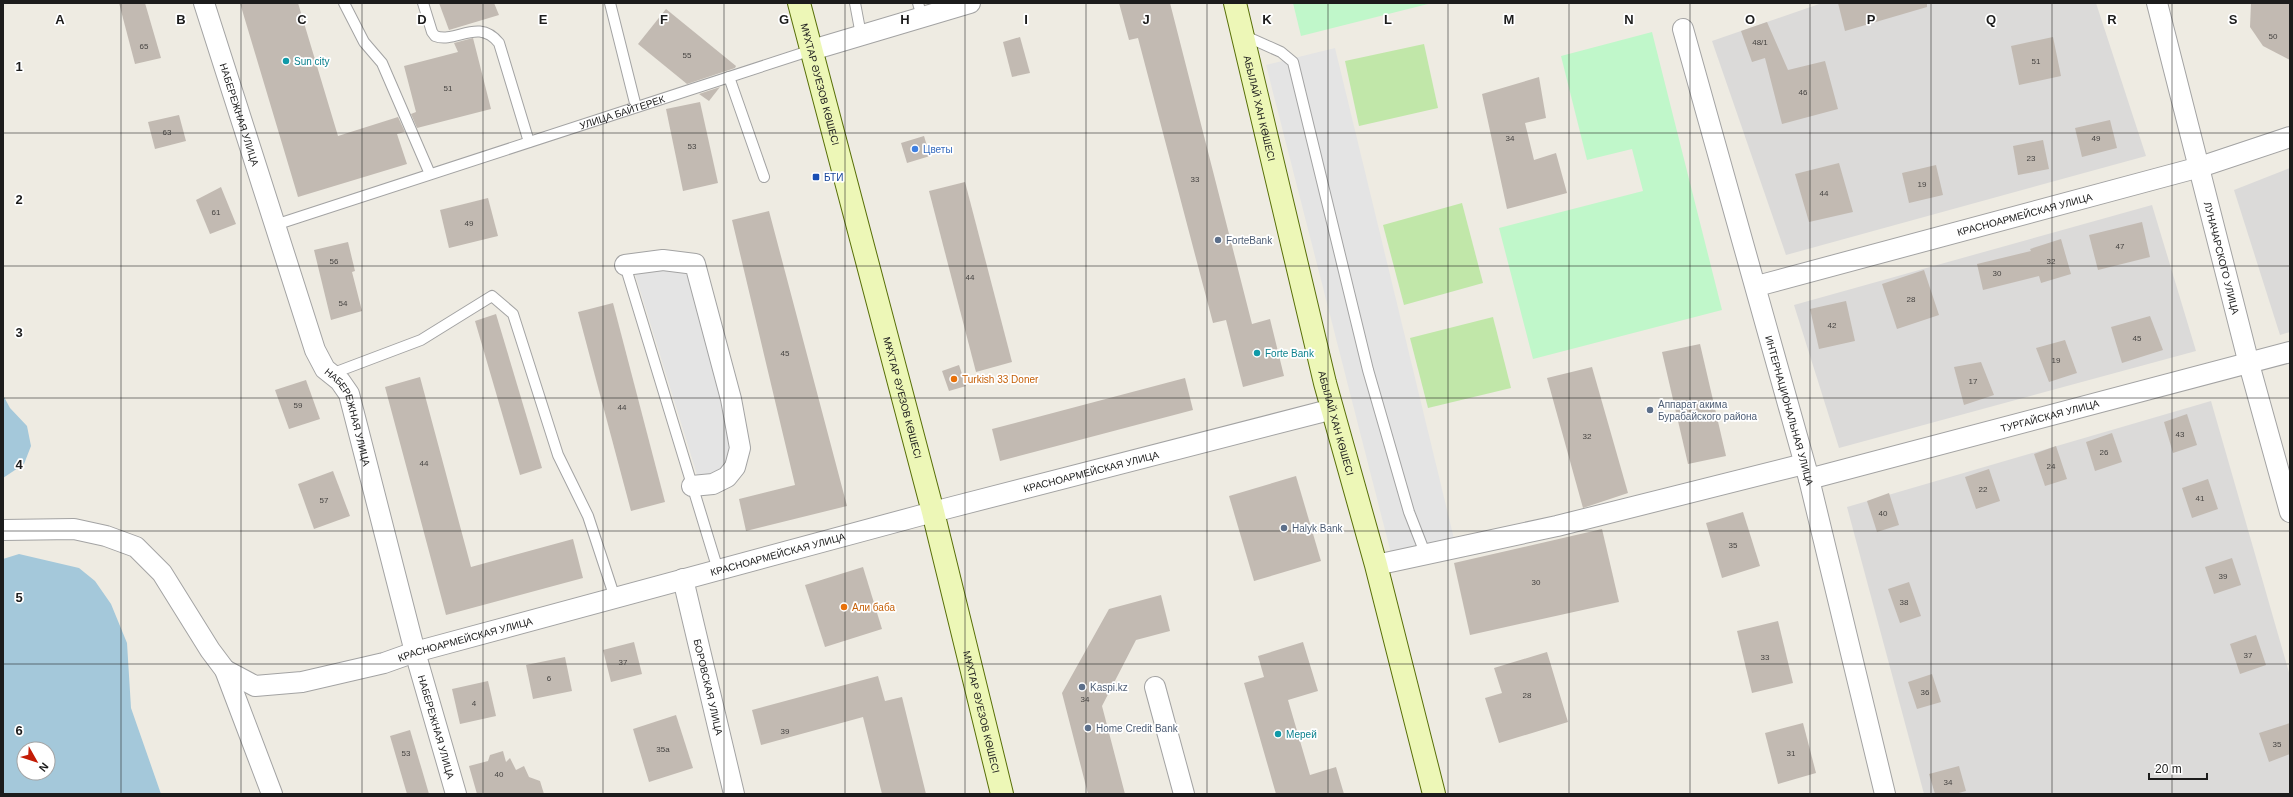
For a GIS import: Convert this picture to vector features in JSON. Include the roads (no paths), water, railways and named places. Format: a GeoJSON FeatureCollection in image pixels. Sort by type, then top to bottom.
{"type":"FeatureCollection","features":[{"type":"Feature","properties":{"kind":"street","name":"НАБЕРЕЖНАЯ УЛИЦА"},"geometry":{"type":"LineString","coordinates":[[204,3],[314,350],[325,368],[340,381],[349,394],[415,652],[456,794]]}},
{"type":"Feature","properties":{"kind":"street","name":"МҰХТАР ӘУЕЗОВ КӨШЕСІ"},"geometry":{"type":"LineString","coordinates":[[799,3],[933,512],[1002,794]]}},
{"type":"Feature","properties":{"kind":"street","name":"УЛИЦА БАЙТЕРЕК"},"geometry":{"type":"LineString","coordinates":[[812,50],[861,35],[920,10],[970,3]]}},
{"type":"Feature","properties":{"kind":"street","name":"АБЫЛАЙ ХАН КӨШЕСІ"},"geometry":{"type":"LineString","coordinates":[[1235,3],[1333,409],[1376,565],[1434,794]]}},
{"type":"Feature","properties":{"kind":"street","name":"ЛУНАЧАРСКОГО УЛИЦА"},"geometry":{"type":"LineString","coordinates":[[2157,3],[2249,364],[2290,512]]}},
{"type":"Feature","properties":{"kind":"street","name":"ИНТЕРНАЦИОНАЛЬНАЯ УЛИЦА"},"geometry":{"type":"LineString","coordinates":[[1683,29],[1757,286],[1807,471],[1885,794]]}},
{"type":"Feature","properties":{"kind":"street","name":"КРАСНОАРМЕЙСКАЯ УЛИЦА"},"geometry":{"type":"LineString","coordinates":[[1757,286],[2200,167],[2290,137]]}},
{"type":"Feature","properties":{"kind":"street"},"geometry":{"type":"LineString","coordinates":[[625,265],[663,260],[695,264],[726,380],[740,448],[735,467],[726,478],[713,484],[692,486]]}},
{"type":"Feature","properties":{"kind":"street","name":"ТУРГАЙСКАЯ УЛИЦА"},"geometry":{"type":"LineString","coordinates":[[1376,565],[1425,553],[1557,526],[1807,471],[2249,364],[2290,352]]}},
{"type":"Feature","properties":{"kind":"street","name":"КРАСНОАРМЕЙСКАЯ УЛИЦА"},"geometry":{"type":"LineString","coordinates":[[225,670],[255,686],[302,682],[384,663],[415,652],[933,512],[1333,409]]}},
{"type":"Feature","properties":{"kind":"street"},"geometry":{"type":"LineString","coordinates":[[3,530],[74,529],[106,536],[136,547],[162,573],[210,650],[225,670],[272,794]]}},
{"type":"Feature","properties":{"kind":"street","name":"БОРОВСКАЯ УЛИЦА"},"geometry":{"type":"LineString","coordinates":[[683,579],[734,794]]}},
{"type":"Feature","properties":{"kind":"street"},"geometry":{"type":"LineString","coordinates":[[1155,686],[1184,794]]}},
{"type":"Feature","properties":{"kind":"lane"},"geometry":{"type":"LineString","coordinates":[[344,3],[364,42],[382,62],[430,174]]}},
{"type":"Feature","properties":{"kind":"lane"},"geometry":{"type":"LineString","coordinates":[[423,3],[432,32],[435,36],[482,32],[490,33],[499,43],[529,142]]}},
{"type":"Feature","properties":{"kind":"lane"},"geometry":{"type":"LineString","coordinates":[[610,3],[636,107]]}},
{"type":"Feature","properties":{"kind":"lane"},"geometry":{"type":"LineString","coordinates":[[855,3],[861,35]]}},
{"type":"Feature","properties":{"kind":"lane"},"geometry":{"type":"LineString","coordinates":[[1243,36],[1281,52],[1293,62],[1368,370],[1409,512],[1425,553]]}},
{"type":"Feature","properties":{"kind":"lane","name":"УЛИЦА БАЙТЕРЕК"},"geometry":{"type":"LineString","coordinates":[[275,225],[812,50]]}},
{"type":"Feature","properties":{"kind":"lane"},"geometry":{"type":"LineString","coordinates":[[729,77],[764,177]]}},
{"type":"Feature","properties":{"kind":"lane"},"geometry":{"type":"LineString","coordinates":[[625,265],[718,570]]}},
{"type":"Feature","properties":{"kind":"lane"},"geometry":{"type":"LineString","coordinates":[[331,374],[422,340],[492,296],[513,314],[558,455],[588,516],[615,598]]}},
{"type":"Feature","properties":{"kind":"water"},"geometry":{"type":"Polygon","coordinates":[[[3,395],[10,408],[27,426],[31,446],[24,464],[3,478],[3,395]]]}},
{"type":"Feature","properties":{"kind":"water"},"geometry":{"type":"Polygon","coordinates":[[[19,554],[79,568],[95,581],[111,604],[127,643],[131,708],[161,794],[3,794],[3,559],[19,554]]]}},
{"type":"Feature","properties":{"kind":"place","name":"Sun city"},"geometry":{"type":"Point","coordinates":[286,61]}},
{"type":"Feature","properties":{"kind":"place","name":"Цветы"},"geometry":{"type":"Point","coordinates":[915,149]}},
{"type":"Feature","properties":{"kind":"place","name":"БТИ"},"geometry":{"type":"Point","coordinates":[816,177]}},
{"type":"Feature","properties":{"kind":"place","name":"ForteBank"},"geometry":{"type":"Point","coordinates":[1218,240]}},
{"type":"Feature","properties":{"kind":"place","name":"Forte Bank"},"geometry":{"type":"Point","coordinates":[1257,353]}},
{"type":"Feature","properties":{"kind":"place","name":"Turkish 33 Doner"},"geometry":{"type":"Point","coordinates":[954,379]}},
{"type":"Feature","properties":{"kind":"place","name":"Аппарат акима Бурабайского района"},"geometry":{"type":"Point","coordinates":[1650,410]}},
{"type":"Feature","properties":{"kind":"place","name":"Halyk Bank"},"geometry":{"type":"Point","coordinates":[1284,528]}},
{"type":"Feature","properties":{"kind":"place","name":"Али баба"},"geometry":{"type":"Point","coordinates":[844,607]}},
{"type":"Feature","properties":{"kind":"place","name":"Kaspi.kz"},"geometry":{"type":"Point","coordinates":[1082,687]}},
{"type":"Feature","properties":{"kind":"place","name":"Home Credit Bank"},"geometry":{"type":"Point","coordinates":[1088,728]}},
{"type":"Feature","properties":{"kind":"place","name":"Мерей"},"geometry":{"type":"Point","coordinates":[1278,734]}}]}
